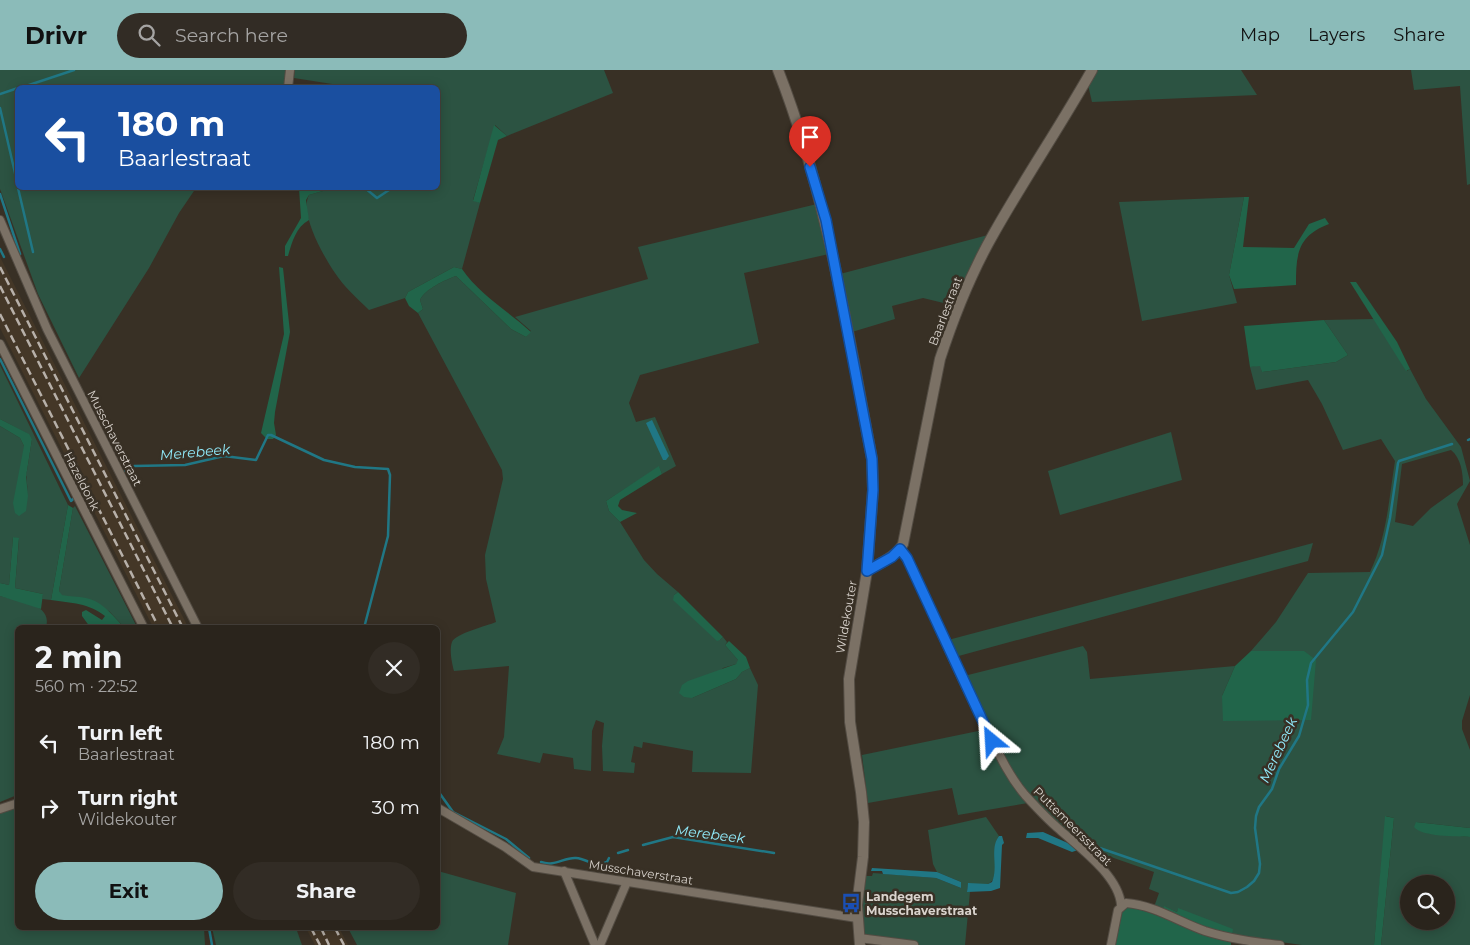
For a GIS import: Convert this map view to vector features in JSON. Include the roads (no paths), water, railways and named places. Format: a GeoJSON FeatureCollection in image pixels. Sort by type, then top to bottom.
{"type":"FeatureCollection","features":[{"type":"Feature","properties":{"kind":"street"},"geometry":{"type":"LineString","coordinates":[[288,85],[290,70]]}},
{"type":"Feature","properties":{"kind":"street","name":"Wildekouter"},"geometry":{"type":"LineString","coordinates":[[778,70],[795,114],[826,220],[872,459],[873,490],[867,571],[849,679],[850,722],[864,822],[863,857],[857,905],[859,942]]}},
{"type":"Feature","properties":{"kind":"street","name":"Baarlestraat"},"geometry":{"type":"LineString","coordinates":[[900,549],[906,533],[936,378],[950,330],[977,265],[993,234],[1092,70]]}},
{"type":"Feature","properties":{"kind":"street","name":"Musschaverstraat"},"geometry":{"type":"LineString","coordinates":[[0,220],[47,330],[196,625]]}},
{"type":"Feature","properties":{"kind":"street","name":"Hazeldonk"},"geometry":{"type":"LineString","coordinates":[[0,344],[142,625]]}},
{"type":"Feature","properties":{"kind":"street"},"geometry":{"type":"LineString","coordinates":[[867,571],[892,557],[900,549]]}},
{"type":"Feature","properties":{"kind":"street","name":"Puttemeersstraat"},"geometry":{"type":"LineString","coordinates":[[900,549],[910,564],[975,707],[1010,773],[1024,794],[1043,814],[1096,862],[1111,881],[1119,896],[1121,905]]}},
{"type":"Feature","properties":{"kind":"street"},"geometry":{"type":"LineString","coordinates":[[0,809],[15,804]]}},
{"type":"Feature","properties":{"kind":"street","name":"Musschaverstraat"},"geometry":{"type":"LineString","coordinates":[[440,809],[505,847],[532,867],[857,918]]}},
{"type":"Feature","properties":{"kind":"street"},"geometry":{"type":"LineString","coordinates":[[564,871],[596,945]]}},
{"type":"Feature","properties":{"kind":"street"},"geometry":{"type":"LineString","coordinates":[[600,945],[627,882]]}},
{"type":"Feature","properties":{"kind":"street"},"geometry":{"type":"LineString","coordinates":[[1111,945],[1116,915],[1121,905],[1126,903],[1145,906],[1203,930],[1233,939],[1280,945]]}},
{"type":"Feature","properties":{"kind":"street"},"geometry":{"type":"LineString","coordinates":[[859,942],[914,945]]}},
{"type":"Feature","properties":{"kind":"water"},"geometry":{"type":"Polygon","coordinates":[[[652,420],[669,456],[666,460],[663,460],[646,423],[652,420]]]}},
{"type":"Feature","properties":{"kind":"water"},"geometry":{"type":"Polygon","coordinates":[[[1043,832],[1070,844],[1078,850],[1072,852],[1038,838],[1026,838],[1027,833],[1043,832]]]}},
{"type":"Feature","properties":{"kind":"water"},"geometry":{"type":"Polygon","coordinates":[[[999,836],[1002,836],[1004,843],[1002,845],[1000,888],[991,891],[967,892],[968,883],[988,884],[992,882],[995,870],[994,852],[999,836]]]}},
{"type":"Feature","properties":{"kind":"water"},"geometry":{"type":"Polygon","coordinates":[[[872,868],[937,872],[961,882],[961,888],[936,878],[883,874],[882,871],[871,871],[872,868]]]}},
{"type":"Feature","properties":{"kind":"waterway"},"geometry":{"type":"LineString","coordinates":[[29,85],[74,70]]}},
{"type":"Feature","properties":{"kind":"waterway"},"geometry":{"type":"LineString","coordinates":[[0,94],[15,89]]}},
{"type":"Feature","properties":{"kind":"waterway"},"geometry":{"type":"LineString","coordinates":[[0,108],[15,173]]}},
{"type":"Feature","properties":{"kind":"waterway"},"geometry":{"type":"LineString","coordinates":[[18,190],[33,252]]}},
{"type":"Feature","properties":{"kind":"waterway"},"geometry":{"type":"LineString","coordinates":[[367,190],[377,198],[389,190]]}},
{"type":"Feature","properties":{"kind":"waterway"},"geometry":{"type":"LineString","coordinates":[[0,194],[20,254]]}},
{"type":"Feature","properties":{"kind":"waterway"},"geometry":{"type":"LineString","coordinates":[[0,249],[4,257]]}},
{"type":"Feature","properties":{"kind":"waterway","name":"Merebeek"},"geometry":{"type":"LineString","coordinates":[[0,359],[71,501],[73,499]]}},
{"type":"Feature","properties":{"kind":"waterway","name":"Merebeek"},"geometry":{"type":"LineString","coordinates":[[122,472],[134,466],[185,465],[224,456],[256,460],[268,435],[324,460],[355,467],[388,469],[390,475],[388,536],[365,625]]}},
{"type":"Feature","properties":{"kind":"waterway","name":"Merebeek"},"geometry":{"type":"LineString","coordinates":[[1085,843],[1231,893],[1238,892],[1254,881],[1259,873],[1260,864],[1255,828],[1259,807],[1272,789],[1279,769],[1299,736],[1308,705],[1307,680],[1311,663],[1353,612],[1382,555],[1390,518],[1398,463],[1399,461],[1452,444]]}},
{"type":"Feature","properties":{"kind":"waterway","name":"Merebeek"},"geometry":{"type":"LineString","coordinates":[[440,794],[453,812],[506,839],[529,858]]}},
{"type":"Feature","properties":{"kind":"waterway","name":"Merebeek"},"geometry":{"type":"LineString","coordinates":[[643,845],[673,837],[774,853]]}},
{"type":"Feature","properties":{"kind":"waterway","name":"Merebeek"},"geometry":{"type":"LineString","coordinates":[[618,853],[628,850]]}},
{"type":"Feature","properties":{"kind":"waterway","name":"Merebeek"},"geometry":{"type":"LineString","coordinates":[[541,862],[555,863],[576,858],[595,864],[602,864],[607,862],[609,858]]}},
{"type":"Feature","properties":{"kind":"waterway"},"geometry":{"type":"LineString","coordinates":[[209,930],[212,945]]}},
{"type":"Feature","properties":{"kind":"railway"},"geometry":{"type":"LineString","coordinates":[[0,267],[181,625]]}},
{"type":"Feature","properties":{"kind":"railway"},"geometry":{"type":"LineString","coordinates":[[0,286],[171,625]]}},
{"type":"Feature","properties":{"kind":"railway"},"geometry":{"type":"LineString","coordinates":[[0,314],[157,625]]}},
{"type":"Feature","properties":{"kind":"railway"},"geometry":{"type":"LineString","coordinates":[[312,930],[320,945]]}},
{"type":"Feature","properties":{"kind":"railway"},"geometry":{"type":"LineString","coordinates":[[322,930],[329,945]]}},
{"type":"Feature","properties":{"kind":"railway"},"geometry":{"type":"LineString","coordinates":[[336,930],[344,945]]}},
{"type":"Feature","properties":{"kind":"place","name":"Landegem Musschaverstraat"},"geometry":{"type":"Point","coordinates":[851,903]}}]}
